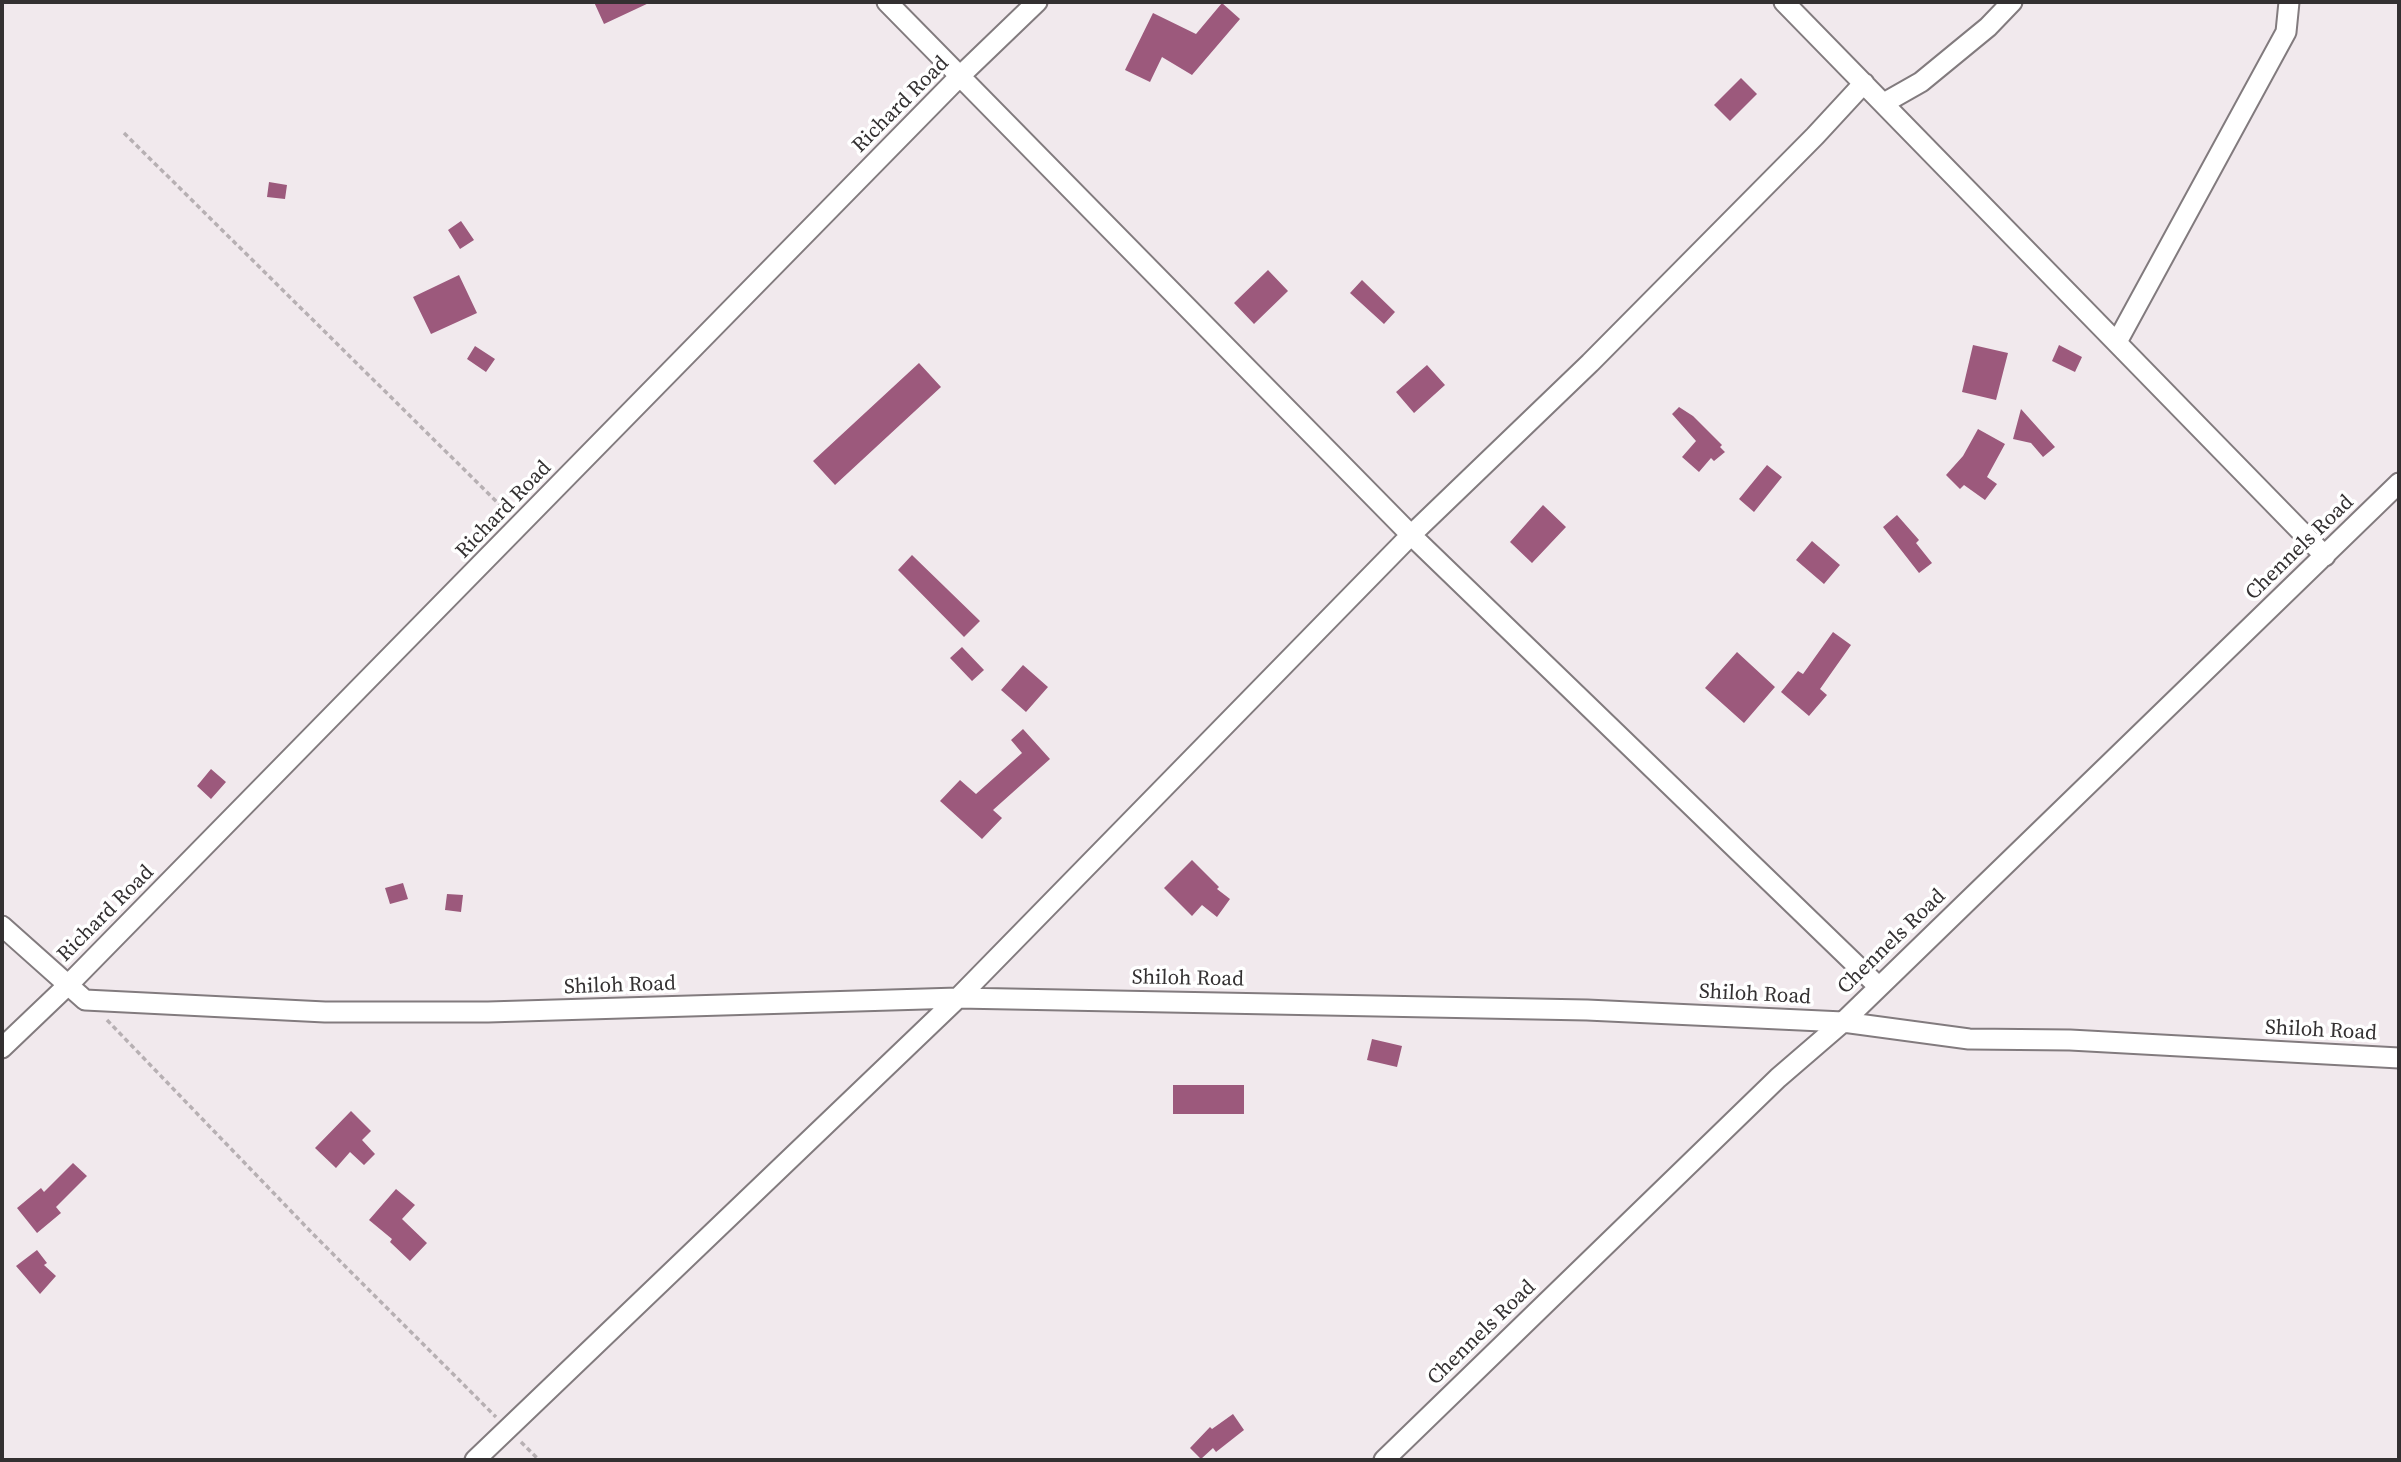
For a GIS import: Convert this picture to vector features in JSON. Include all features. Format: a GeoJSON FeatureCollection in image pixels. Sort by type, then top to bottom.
{"type":"FeatureCollection","features":[{"type":"Feature","properties":{"kind":"street"},"geometry":{"type":"LineString","coordinates":[[887,2],[1410,535],[1878,987]]}},
{"type":"Feature","properties":{"kind":"street","name":"Richard Road"},"geometry":{"type":"LineString","coordinates":[[2,1048],[68,985],[960,76],[1037,2]]}},
{"type":"Feature","properties":{"kind":"street"},"geometry":{"type":"LineString","coordinates":[[1784,2],[2325,556]]}},
{"type":"Feature","properties":{"kind":"street"},"geometry":{"type":"LineString","coordinates":[[1884,103],[1921,82],[1988,27],[2012,2]]}},
{"type":"Feature","properties":{"kind":"street"},"geometry":{"type":"LineString","coordinates":[[2117,342],[2286,33],[2289,2]]}},
{"type":"Feature","properties":{"kind":"street"},"geometry":{"type":"LineString","coordinates":[[475,1460],[958,998],[1410,535],[1590,363],[1864,83]]}},
{"type":"Feature","properties":{"kind":"street","name":"Chennels Road"},"geometry":{"type":"LineString","coordinates":[[1384,1460],[1778,1078],[1843,1023],[2399,483]]}},
{"type":"Feature","properties":{"kind":"street"},"geometry":{"type":"LineString","coordinates":[[2,926],[85,1000]]}},
{"type":"Feature","properties":{"kind":"street","name":"Shiloh Road"},"geometry":{"type":"LineString","coordinates":[[85,1000],[324,1012],[488,1012],[958,998],[1587,1010],[1843,1023],[1969,1039],[2070,1040],[2399,1058]]}},
{"type":"Feature","properties":{"kind":"path"},"geometry":{"type":"LineString","coordinates":[[124,133],[521,525]]}},
{"type":"Feature","properties":{"kind":"path"},"geometry":{"type":"LineString","coordinates":[[85,1000],[126,1036],[314,1235],[539,1460]]}},
{"type":"Feature","properties":{"kind":"building"},"geometry":{"type":"Polygon","coordinates":[[[594,2],[651,2],[604,24],[594,2]]]}},
{"type":"Feature","properties":{"kind":"building"},"geometry":{"type":"Polygon","coordinates":[[[1222,3],[1240,19],[1192,75],[1162,57],[1150,82],[1125,70],[1153,13],[1196,34],[1222,3]]]}},
{"type":"Feature","properties":{"kind":"building"},"geometry":{"type":"Polygon","coordinates":[[[1741,78],[1757,94],[1730,121],[1714,105],[1741,78]]]}},
{"type":"Feature","properties":{"kind":"building"},"geometry":{"type":"Polygon","coordinates":[[[269,182],[287,185],[285,199],[267,197],[269,182]]]}},
{"type":"Feature","properties":{"kind":"building"},"geometry":{"type":"Polygon","coordinates":[[[461,221],[474,240],[460,249],[448,230],[461,221]]]}},
{"type":"Feature","properties":{"kind":"building"},"geometry":{"type":"Polygon","coordinates":[[[1268,270],[1288,291],[1254,324],[1234,303],[1268,270]]]}},
{"type":"Feature","properties":{"kind":"building"},"geometry":{"type":"Polygon","coordinates":[[[459,275],[477,313],[431,334],[413,297],[459,275]]]}},
{"type":"Feature","properties":{"kind":"building"},"geometry":{"type":"Polygon","coordinates":[[[1362,280],[1395,312],[1384,324],[1350,293],[1362,280]]]}},
{"type":"Feature","properties":{"kind":"building"},"geometry":{"type":"Polygon","coordinates":[[[1973,345],[2008,353],[1996,400],[1962,392],[1973,345]]]}},
{"type":"Feature","properties":{"kind":"building"},"geometry":{"type":"Polygon","coordinates":[[[2059,345],[2082,357],[2075,372],[2052,361],[2059,345]]]}},
{"type":"Feature","properties":{"kind":"building"},"geometry":{"type":"Polygon","coordinates":[[[475,346],[495,359],[486,372],[467,359],[475,346]]]}},
{"type":"Feature","properties":{"kind":"building"},"geometry":{"type":"Polygon","coordinates":[[[919,363],[941,387],[835,485],[813,461],[919,363]]]}},
{"type":"Feature","properties":{"kind":"building"},"geometry":{"type":"Polygon","coordinates":[[[1427,365],[1445,385],[1414,413],[1396,392],[1427,365]]]}},
{"type":"Feature","properties":{"kind":"building"},"geometry":{"type":"Polygon","coordinates":[[[1679,407],[1693,416],[1722,445],[1720,447],[1725,452],[1714,461],[1711,458],[1699,472],[1682,457],[1696,441],[1672,414],[1679,407]]]}},
{"type":"Feature","properties":{"kind":"building"},"geometry":{"type":"Polygon","coordinates":[[[2021,409],[2055,447],[2043,457],[2031,443],[2013,439],[2021,409]]]}},
{"type":"Feature","properties":{"kind":"building"},"geometry":{"type":"Polygon","coordinates":[[[1978,429],[2005,444],[1987,477],[1997,484],[1985,500],[1964,485],[1960,489],[1946,475],[1963,456],[1978,429]]]}},
{"type":"Feature","properties":{"kind":"building"},"geometry":{"type":"Polygon","coordinates":[[[1767,465],[1782,477],[1754,512],[1739,499],[1767,465]]]}},
{"type":"Feature","properties":{"kind":"building"},"geometry":{"type":"Polygon","coordinates":[[[1543,505],[1566,527],[1532,563],[1510,542],[1543,505]]]}},
{"type":"Feature","properties":{"kind":"building"},"geometry":{"type":"Polygon","coordinates":[[[1897,515],[1919,540],[1916,543],[1932,563],[1919,573],[1883,527],[1897,515]]]}},
{"type":"Feature","properties":{"kind":"building"},"geometry":{"type":"Polygon","coordinates":[[[1812,541],[1840,565],[1824,584],[1796,560],[1812,541]]]}},
{"type":"Feature","properties":{"kind":"building"},"geometry":{"type":"Polygon","coordinates":[[[912,555],[980,621],[964,637],[898,570],[912,555]]]}},
{"type":"Feature","properties":{"kind":"building"},"geometry":{"type":"Polygon","coordinates":[[[1833,632],[1851,645],[1820,689],[1827,695],[1809,716],[1781,692],[1798,671],[1803,674],[1833,632]]]}},
{"type":"Feature","properties":{"kind":"building"},"geometry":{"type":"Polygon","coordinates":[[[962,647],[984,670],[972,681],[950,658],[962,647]]]}},
{"type":"Feature","properties":{"kind":"building"},"geometry":{"type":"Polygon","coordinates":[[[1737,652],[1775,687],[1744,723],[1705,688],[1737,652]]]}},
{"type":"Feature","properties":{"kind":"building"},"geometry":{"type":"Polygon","coordinates":[[[1023,665],[1048,687],[1026,712],[1001,690],[1023,665]]]}},
{"type":"Feature","properties":{"kind":"building"},"geometry":{"type":"Polygon","coordinates":[[[1023,729],[1050,759],[993,810],[1002,818],[982,839],[940,801],[960,780],[976,794],[1022,753],[1011,740],[1023,729]]]}},
{"type":"Feature","properties":{"kind":"building"},"geometry":{"type":"Polygon","coordinates":[[[211,769],[226,782],[211,799],[197,786],[211,769]]]}},
{"type":"Feature","properties":{"kind":"building"},"geometry":{"type":"Polygon","coordinates":[[[1192,860],[1219,887],[1217,889],[1230,899],[1217,917],[1202,905],[1192,916],[1164,888],[1192,860]]]}},
{"type":"Feature","properties":{"kind":"building"},"geometry":{"type":"Polygon","coordinates":[[[403,883],[408,899],[390,904],[385,888],[403,883]]]}},
{"type":"Feature","properties":{"kind":"building"},"geometry":{"type":"Polygon","coordinates":[[[447,894],[463,895],[461,912],[445,910],[447,894]]]}},
{"type":"Feature","properties":{"kind":"building"},"geometry":{"type":"Polygon","coordinates":[[[1372,1039],[1402,1046],[1397,1067],[1367,1060],[1372,1039]]]}},
{"type":"Feature","properties":{"kind":"building"},"geometry":{"type":"Polygon","coordinates":[[[1173,1085],[1244,1085],[1244,1114],[1173,1114],[1173,1085]]]}},
{"type":"Feature","properties":{"kind":"building"},"geometry":{"type":"Polygon","coordinates":[[[351,1111],[371,1131],[362,1140],[375,1154],[364,1165],[350,1152],[336,1168],[315,1148],[351,1111]]]}},
{"type":"Feature","properties":{"kind":"building"},"geometry":{"type":"Polygon","coordinates":[[[73,1163],[87,1176],[56,1207],[61,1213],[37,1233],[17,1208],[41,1188],[44,1192],[73,1163]]]}},
{"type":"Feature","properties":{"kind":"building"},"geometry":{"type":"Polygon","coordinates":[[[396,1189],[415,1205],[402,1219],[427,1243],[410,1261],[390,1242],[392,1239],[369,1220],[396,1189]]]}},
{"type":"Feature","properties":{"kind":"building"},"geometry":{"type":"Polygon","coordinates":[[[37,1250],[47,1263],[44,1265],[56,1276],[40,1294],[16,1266],[37,1250]]]}},
{"type":"Feature","properties":{"kind":"building"},"geometry":{"type":"Polygon","coordinates":[[[1233,1414],[1244,1430],[1216,1452],[1213,1448],[1201,1459],[1190,1448],[1210,1427],[1212,1429],[1233,1414]]]}}]}
